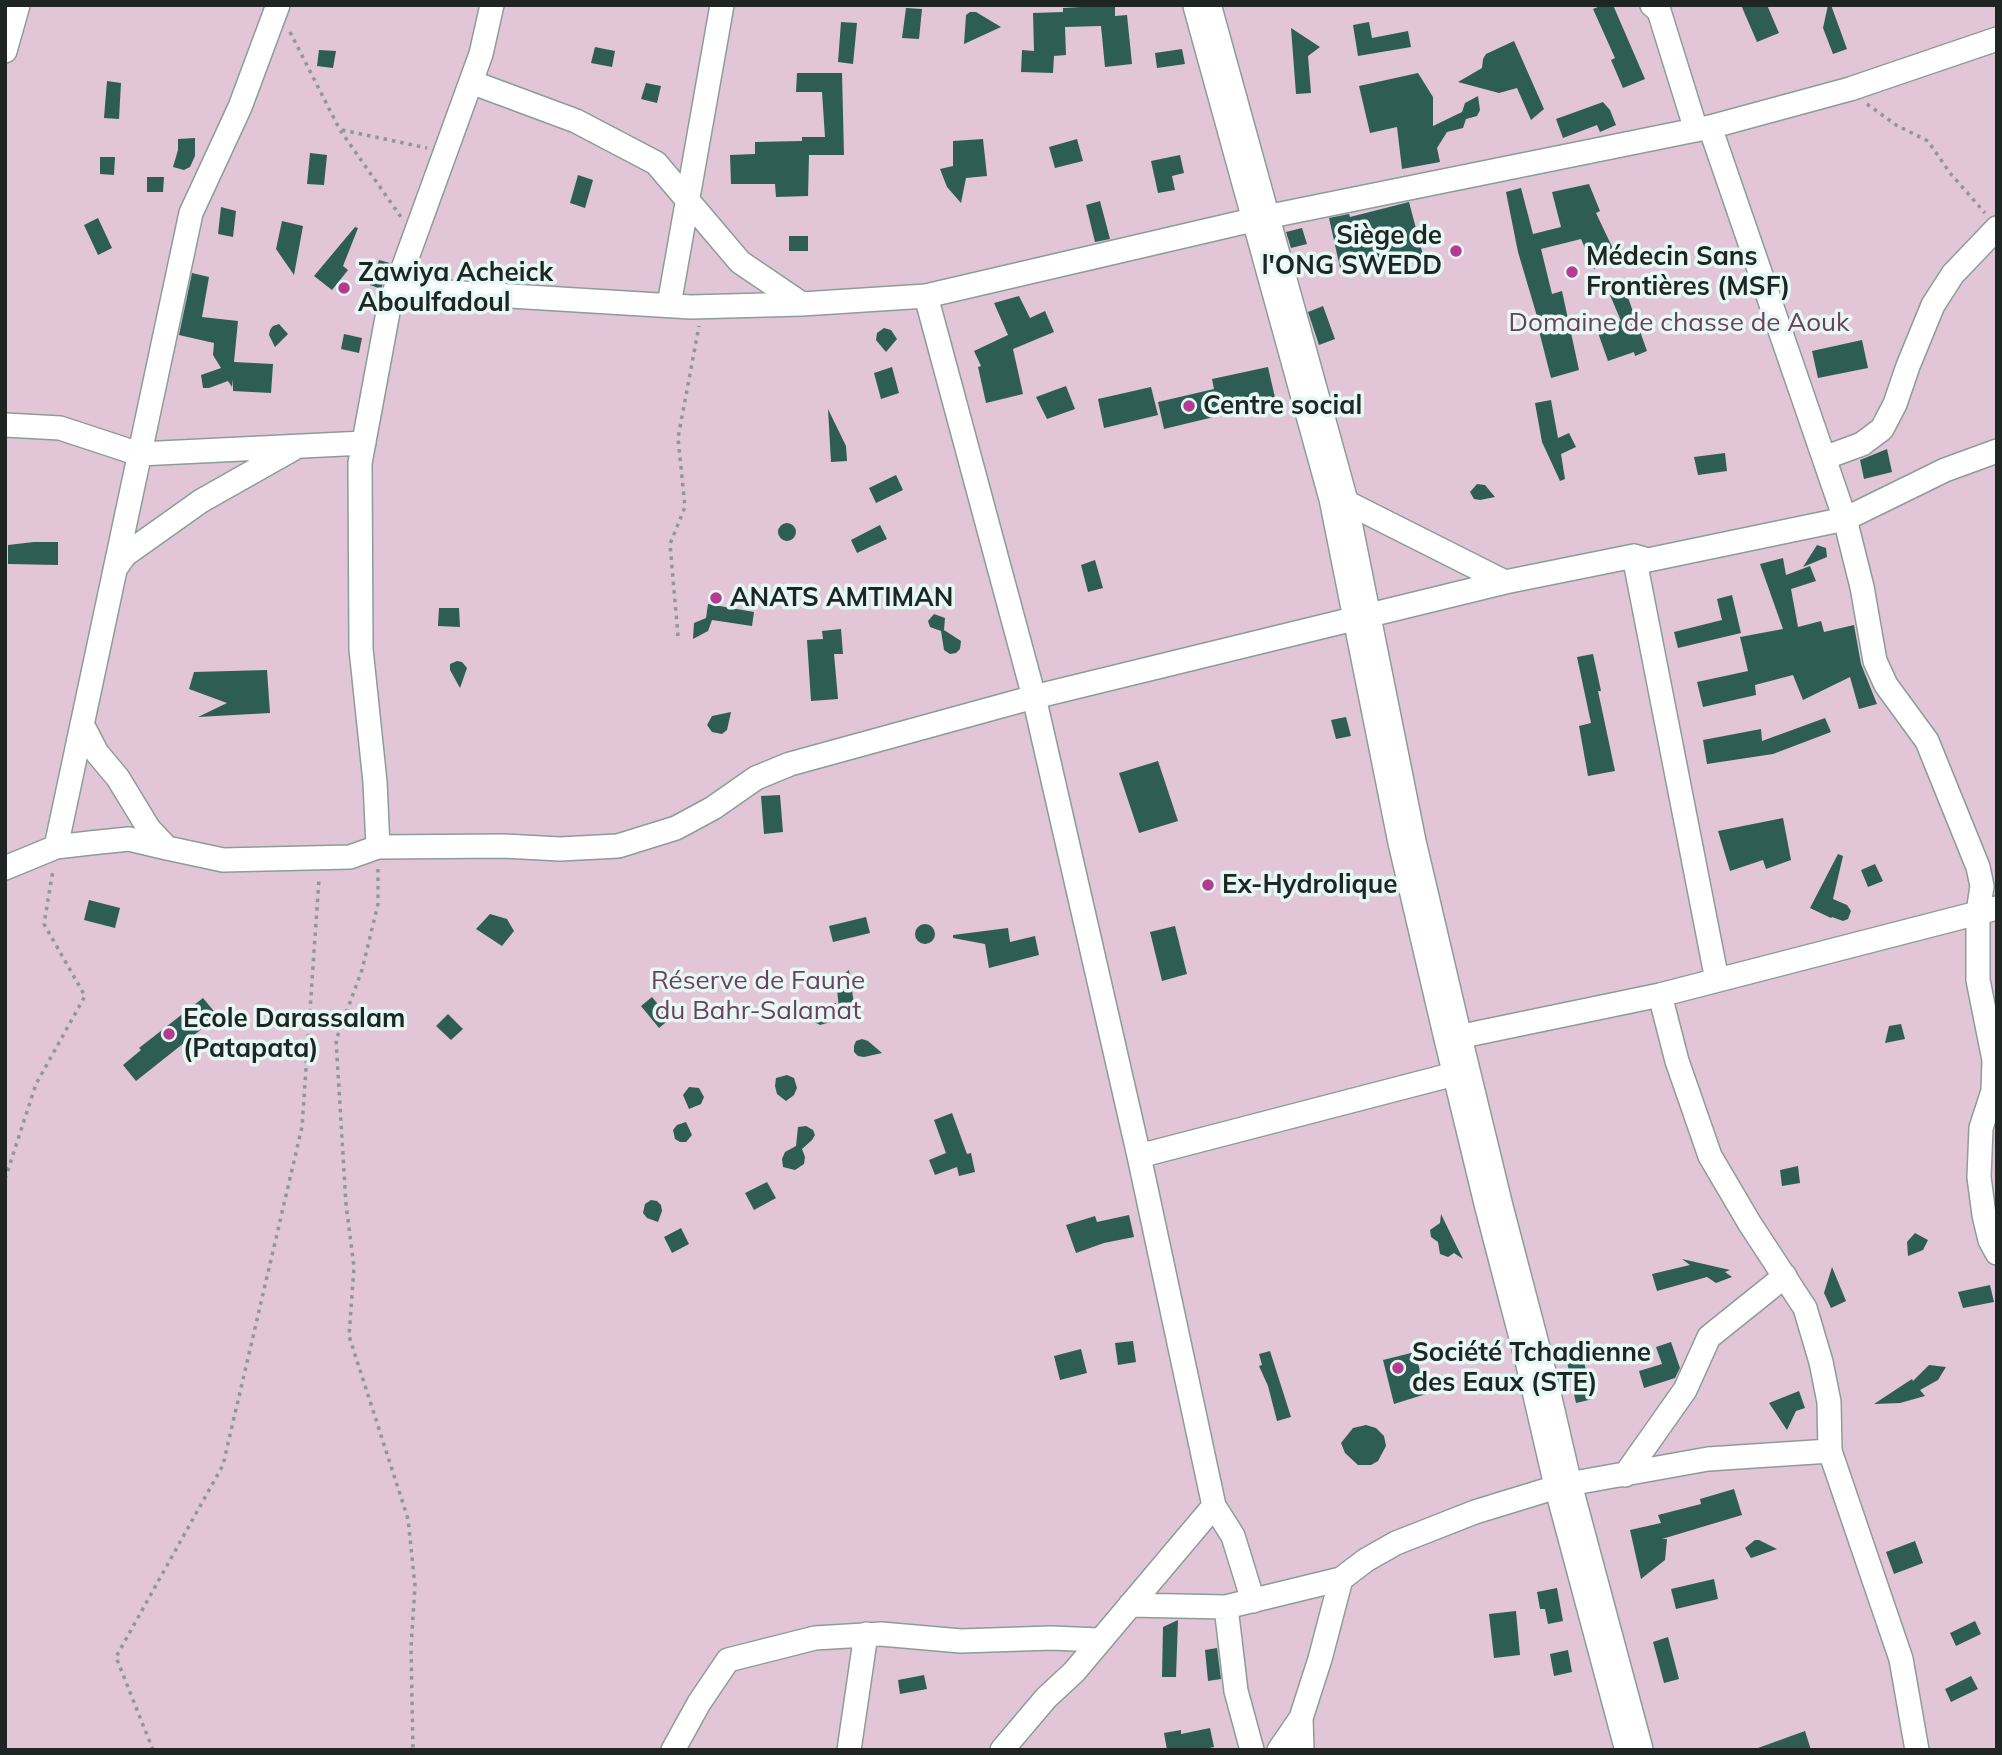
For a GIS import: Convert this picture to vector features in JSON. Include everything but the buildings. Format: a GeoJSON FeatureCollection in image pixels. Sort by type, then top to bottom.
{"type":"FeatureCollection","features":[{"type":"Feature","properties":{"kind":"main road"},"geometry":{"type":"LineString","coordinates":[[1202,5],[1338,498],[1407,842],[1563,1485],[1634,1750]]}},
{"type":"Feature","properties":{"kind":"street"},"geometry":{"type":"LineString","coordinates":[[5,51],[18,5]]}},
{"type":"Feature","properties":{"kind":"street"},"geometry":{"type":"LineString","coordinates":[[378,848],[375,782],[361,649],[360,463],[389,307],[481,54],[492,5]]}},
{"type":"Feature","properties":{"kind":"street"},"geometry":{"type":"LineString","coordinates":[[669,305],[722,5]]}},
{"type":"Feature","properties":{"kind":"street"},"geometry":{"type":"LineString","coordinates":[[56,847],[191,213],[240,107],[278,7]]}},
{"type":"Feature","properties":{"kind":"street"},"geometry":{"type":"LineString","coordinates":[[1656,7],[1703,128],[1845,519],[1862,587],[1875,661],[1886,685],[1927,741],[1978,867],[1987,910],[1979,980],[1994,1060],[1993,1091],[1980,1128],[1988,1156],[1983,1215],[1990,1240],[1997,1252]]}},
{"type":"Feature","properties":{"kind":"street"},"geometry":{"type":"LineString","coordinates":[[396,289],[702,306],[802,304],[926,296],[1261,218],[1703,128],[1850,89],[1997,39]]}},
{"type":"Feature","properties":{"kind":"street"},"geometry":{"type":"LineString","coordinates":[[471,82],[576,121],[656,163],[740,262],[802,304]]}},
{"type":"Feature","properties":{"kind":"street"},"geometry":{"type":"LineString","coordinates":[[1824,458],[1862,444],[1882,429],[1895,404],[1933,305],[1953,274],[1993,223]]}},
{"type":"Feature","properties":{"kind":"street"},"geometry":{"type":"LineString","coordinates":[[926,296],[1034,697],[1139,1156],[1213,1506],[1233,1536],[1253,1601]]}},
{"type":"Feature","properties":{"kind":"street"},"geometry":{"type":"LineString","coordinates":[[5,425],[60,428],[139,454],[364,443]]}},
{"type":"Feature","properties":{"kind":"street"},"geometry":{"type":"LineString","coordinates":[[115,569],[125,555],[201,501],[298,446]]}},
{"type":"Feature","properties":{"kind":"street"},"geometry":{"type":"LineString","coordinates":[[5,868],[56,847],[129,839],[223,860],[350,857],[378,848],[504,846],[560,849],[618,846],[676,828],[713,808],[756,778],[790,764],[1034,697],[1505,582],[1634,556],[1648,560],[1845,519],[1945,470],[1997,452]]}},
{"type":"Feature","properties":{"kind":"street"},"geometry":{"type":"LineString","coordinates":[[1338,498],[1505,582]]}},
{"type":"Feature","properties":{"kind":"street"},"geometry":{"type":"LineString","coordinates":[[1634,556],[1717,980]]}},
{"type":"Feature","properties":{"kind":"street"},"geometry":{"type":"LineString","coordinates":[[82,724],[97,752],[118,778],[149,829],[167,848]]}},
{"type":"Feature","properties":{"kind":"street"},"geometry":{"type":"LineString","coordinates":[[1139,1156],[1458,1055],[1660,995],[1987,910]]}},
{"type":"Feature","properties":{"kind":"street"},"geometry":{"type":"LineString","coordinates":[[1660,995],[1676,1061],[1710,1156],[1750,1224],[1805,1308],[1821,1362],[1829,1402],[1830,1451],[1901,1660],[1917,1750]]}},
{"type":"Feature","properties":{"kind":"street"},"geometry":{"type":"LineString","coordinates":[[1625,1475],[1685,1390],[1709,1337],[1785,1276]]}},
{"type":"Feature","properties":{"kind":"street"},"geometry":{"type":"LineString","coordinates":[[1130,1605],[1226,1607],[1341,1579],[1366,1560],[1396,1543],[1475,1511],[1563,1485],[1707,1459],[1830,1451]]}},
{"type":"Feature","properties":{"kind":"street"},"geometry":{"type":"LineString","coordinates":[[1002,1750],[1046,1698],[1074,1672],[1213,1506]]}},
{"type":"Feature","properties":{"kind":"street"},"geometry":{"type":"LineString","coordinates":[[1279,1750],[1301,1718],[1341,1579]]}},
{"type":"Feature","properties":{"kind":"street"},"geometry":{"type":"LineString","coordinates":[[1226,1607],[1236,1691],[1252,1750]]}},
{"type":"Feature","properties":{"kind":"street"},"geometry":{"type":"LineString","coordinates":[[673,1750],[699,1703],[728,1660],[815,1638],[881,1633],[961,1642],[1051,1638],[1099,1640]]}},
{"type":"Feature","properties":{"kind":"street"},"geometry":{"type":"LineString","coordinates":[[849,1750],[866,1634]]}},
{"type":"Feature","properties":{"kind":"street"},"geometry":{"type":"LineString","coordinates":[[1301,1718],[1301,1750]]}},
{"type":"Feature","properties":{"kind":"path"},"geometry":{"type":"LineString","coordinates":[[278,7],[340,130],[415,237]]}},
{"type":"Feature","properties":{"kind":"path"},"geometry":{"type":"LineString","coordinates":[[1850,89],[1880,114],[1927,141],[1950,173],[1993,223]]}},
{"type":"Feature","properties":{"kind":"path"},"geometry":{"type":"LineString","coordinates":[[340,130],[445,152]]}},
{"type":"Feature","properties":{"kind":"path"},"geometry":{"type":"LineString","coordinates":[[678,636],[670,544],[685,507],[678,438],[702,306]]}},
{"type":"Feature","properties":{"kind":"path"},"geometry":{"type":"LineString","coordinates":[[5,1179],[36,1084],[85,996],[44,924],[56,847]]}},
{"type":"Feature","properties":{"kind":"path"},"geometry":{"type":"LineString","coordinates":[[378,848],[378,904],[362,970],[336,1040],[346,1204],[354,1267],[349,1336],[408,1520],[414,1573],[411,1647],[413,1750]]}},
{"type":"Feature","properties":{"kind":"path"},"geometry":{"type":"LineString","coordinates":[[153,1750],[116,1657],[223,1465],[302,1127],[318,884],[323,858]]}},
{"type":"Feature","properties":{"kind":"green space","name":"Réserve de Faune du Bahr-Salamat"},"geometry":{"type":"Polygon","coordinates":[[[5,5],[1997,5],[1997,1750],[5,1750],[5,5]]]}},
{"type":"Feature","properties":{"kind":"place","name":"Siège de l'ONG SWEDD"},"geometry":{"type":"Point","coordinates":[1456,251]}},
{"type":"Feature","properties":{"kind":"place","name":"Médecin Sans Frontières (MSF)"},"geometry":{"type":"Point","coordinates":[1572,272]}},
{"type":"Feature","properties":{"kind":"place","name":"Zawiya Acheick Aboulfadoul"},"geometry":{"type":"Point","coordinates":[344,288]}},
{"type":"Feature","properties":{"kind":"place","name":"Centre social"},"geometry":{"type":"Point","coordinates":[1189,406]}},
{"type":"Feature","properties":{"kind":"place","name":"ANATS AMTIMAN"},"geometry":{"type":"Point","coordinates":[716,598]}},
{"type":"Feature","properties":{"kind":"place","name":"Ex-Hydrolique"},"geometry":{"type":"Point","coordinates":[1208,885]}},
{"type":"Feature","properties":{"kind":"place","name":"Ecole Darassalam (Patapata)"},"geometry":{"type":"Point","coordinates":[169,1034]}},
{"type":"Feature","properties":{"kind":"place","name":"Société Tchadienne des Eaux (STE)"},"geometry":{"type":"Point","coordinates":[1398,1368]}},
{"type":"Feature","properties":{"kind":"park label","name":"Domaine de chasse de Aouk"},"geometry":{"type":"Point","coordinates":[1679,323]}}]}
